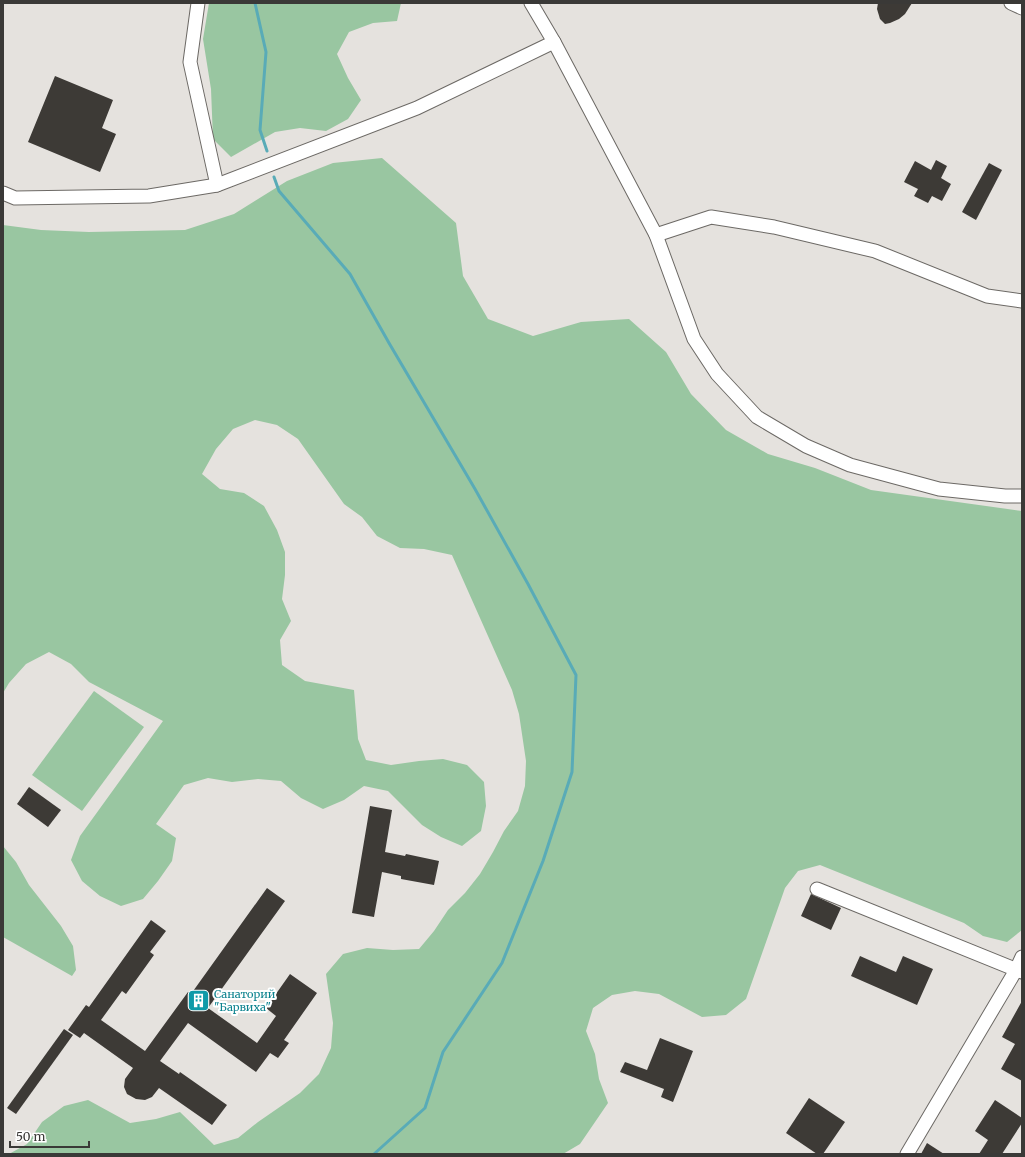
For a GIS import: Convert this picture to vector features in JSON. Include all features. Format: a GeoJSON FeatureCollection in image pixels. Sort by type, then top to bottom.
{"type":"FeatureCollection","features":[{"type":"Feature","properties":{"kind":"street"},"geometry":{"type":"LineString","coordinates":[[198,3],[190,62],[217,185]]}},
{"type":"Feature","properties":{"kind":"street"},"geometry":{"type":"LineString","coordinates":[[531,3],[554,42],[656,235],[694,339],[717,374],[757,417],[806,446],[850,465],[939,489],[1005,496],[1022,496]]}},
{"type":"Feature","properties":{"kind":"street"},"geometry":{"type":"LineString","coordinates":[[1011,3],[1022,8]]}},
{"type":"Feature","properties":{"kind":"street"},"geometry":{"type":"LineString","coordinates":[[3,193],[15,198],[149,196],[217,185],[417,108],[554,42]]}},
{"type":"Feature","properties":{"kind":"street"},"geometry":{"type":"LineString","coordinates":[[656,235],[711,217],[774,227],[874,251],[987,296],[1022,301]]}},
{"type":"Feature","properties":{"kind":"street"},"geometry":{"type":"LineString","coordinates":[[817,889],[1019,971]]}},
{"type":"Feature","properties":{"kind":"street"},"geometry":{"type":"LineString","coordinates":[[907,1154],[1019,971],[1022,957]]}},
{"type":"Feature","properties":{"kind":"green space"},"geometry":{"type":"Polygon","coordinates":[[[209,3],[401,3],[397,21],[373,23],[349,32],[337,54],[348,78],[361,100],[348,119],[326,131],[300,128],[275,132],[231,157],[213,139],[211,89],[203,39],[209,3]]]}},
{"type":"Feature","properties":{"kind":"green space"},"geometry":{"type":"Polygon","coordinates":[[[382,158],[456,223],[463,276],[488,319],[533,336],[581,322],[629,319],[666,352],[691,394],[726,430],[768,454],[815,468],[871,490],[1022,511],[1022,930],[1007,942],[983,936],[964,923],[820,865],[798,871],[785,888],[746,999],[726,1015],[702,1017],[659,994],[635,991],[612,995],[593,1008],[586,1031],[595,1054],[599,1079],[608,1103],[580,1144],[563,1154],[9,1154],[27,1144],[42,1122],[64,1106],[88,1100],[130,1123],[156,1119],[180,1112],[214,1145],[238,1138],[258,1122],[300,1093],[319,1074],[331,1048],[333,1023],[326,974],[343,954],[367,948],[393,950],[419,949],[434,931],[448,910],[465,893],[480,874],[504,831],[518,811],[525,786],[526,761],[519,714],[512,690],[452,555],[424,549],[400,548],[377,536],[362,517],[344,504],[298,439],[277,425],[255,420],[233,429],[216,449],[202,474],[220,489],[244,493],[264,506],[277,530],[285,552],[285,575],[282,599],[291,621],[280,640],[282,665],[305,681],[354,690],[358,739],[366,760],[391,765],[443,759],[467,765],[484,782],[486,806],[481,831],[462,846],[441,837],[422,825],[388,791],[364,786],[344,800],[323,809],[301,798],[281,781],[258,779],[232,782],[208,778],[184,785],[156,824],[176,838],[172,861],[143,899],[121,906],[100,896],[82,881],[71,860],[80,836],[163,721],[89,682],[71,664],[49,652],[26,664],[9,683],[3,693],[3,225],[41,230],[89,232],[185,230],[234,214],[287,181],[333,163],[382,158]]]}},
{"type":"Feature","properties":{"kind":"green space"},"geometry":{"type":"Polygon","coordinates":[[[94,691],[144,727],[82,811],[32,775],[94,691]]]}},
{"type":"Feature","properties":{"kind":"green space"},"geometry":{"type":"Polygon","coordinates":[[[3,846],[16,862],[29,885],[61,926],[73,946],[76,970],[72,976],[3,937],[3,846]]]}},
{"type":"Feature","properties":{"kind":"building"},"geometry":{"type":"Polygon","coordinates":[[[878,3],[912,3],[905,14],[899,19],[885,24],[880,19],[877,9],[878,3]]]}},
{"type":"Feature","properties":{"kind":"building"},"geometry":{"type":"Polygon","coordinates":[[[55,76],[113,100],[102,128],[116,134],[100,172],[28,142],[55,76]]]}},
{"type":"Feature","properties":{"kind":"building"},"geometry":{"type":"Polygon","coordinates":[[[936,160],[947,166],[941,178],[951,184],[942,201],[932,196],[928,203],[914,196],[918,189],[904,182],[915,161],[931,170],[936,160]]]}},
{"type":"Feature","properties":{"kind":"building"},"geometry":{"type":"Polygon","coordinates":[[[989,163],[1002,170],[976,220],[962,212],[989,163]]]}},
{"type":"Feature","properties":{"kind":"building"},"geometry":{"type":"Polygon","coordinates":[[[29,787],[61,810],[48,827],[17,804],[29,787]]]}},
{"type":"Feature","properties":{"kind":"building"},"geometry":{"type":"Polygon","coordinates":[[[370,806],[392,810],[385,852],[405,856],[406,854],[439,861],[434,885],[401,879],[401,876],[382,872],[374,917],[352,913],[370,806]]]}},
{"type":"Feature","properties":{"kind":"building","name":"Санаторий \"Барвиха\""},"geometry":{"type":"Polygon","coordinates":[[[267,888],[285,901],[208,1008],[257,1043],[276,1016],[266,1008],[290,974],[317,993],[284,1040],[289,1043],[278,1058],[270,1053],[256,1072],[188,1023],[160,1061],[179,1074],[180,1072],[227,1105],[212,1125],[159,1088],[152,1097],[145,1100],[136,1099],[127,1094],[124,1087],[125,1079],[133,1068],[84,1033],[80,1038],[68,1030],[86,1005],[89,1007],[151,920],[166,931],[150,952],[154,955],[126,994],[122,991],[101,1020],[145,1051],[188,992],[191,994],[267,888]]]}},
{"type":"Feature","properties":{"kind":"building"},"geometry":{"type":"Polygon","coordinates":[[[811,894],[841,908],[831,930],[801,916],[811,894]]]}},
{"type":"Feature","properties":{"kind":"building"},"geometry":{"type":"Polygon","coordinates":[[[860,956],[896,972],[903,956],[933,969],[917,1005],[851,976],[860,956]]]}},
{"type":"Feature","properties":{"kind":"building"},"geometry":{"type":"Polygon","coordinates":[[[1022,1001],[1022,1081],[1001,1069],[1015,1044],[1002,1037],[1022,1001]]]}},
{"type":"Feature","properties":{"kind":"building"},"geometry":{"type":"Polygon","coordinates":[[[64,1029],[73,1035],[16,1114],[7,1108],[64,1029]]]}},
{"type":"Feature","properties":{"kind":"building"},"geometry":{"type":"Polygon","coordinates":[[[660,1038],[693,1051],[673,1102],[661,1097],[664,1089],[620,1072],[625,1062],[647,1070],[660,1038]]]}},
{"type":"Feature","properties":{"kind":"building"},"geometry":{"type":"Polygon","coordinates":[[[809,1098],[845,1122],[823,1154],[817,1154],[786,1133],[809,1098]]]}},
{"type":"Feature","properties":{"kind":"building"},"geometry":{"type":"Polygon","coordinates":[[[995,1100],[1022,1118],[1022,1123],[1002,1154],[979,1154],[988,1140],[975,1131],[995,1100]]]}},
{"type":"Feature","properties":{"kind":"building"},"geometry":{"type":"Polygon","coordinates":[[[927,1143],[944,1154],[921,1154],[927,1143]]]}},
{"type":"Feature","properties":{"kind":"waterway"},"geometry":{"type":"LineString","coordinates":[[255,3],[266,52],[260,130],[267,151]]}},
{"type":"Feature","properties":{"kind":"waterway"},"geometry":{"type":"LineString","coordinates":[[274,177],[279,191],[350,274],[475,489],[528,584],[576,675],[572,772],[543,861],[502,963],[443,1052],[425,1108],[374,1154]]}},
{"type":"Feature","properties":{"kind":"place","name":"Санаторий \"Барвиха\""},"geometry":{"type":"Point","coordinates":[198,1000]}}]}
